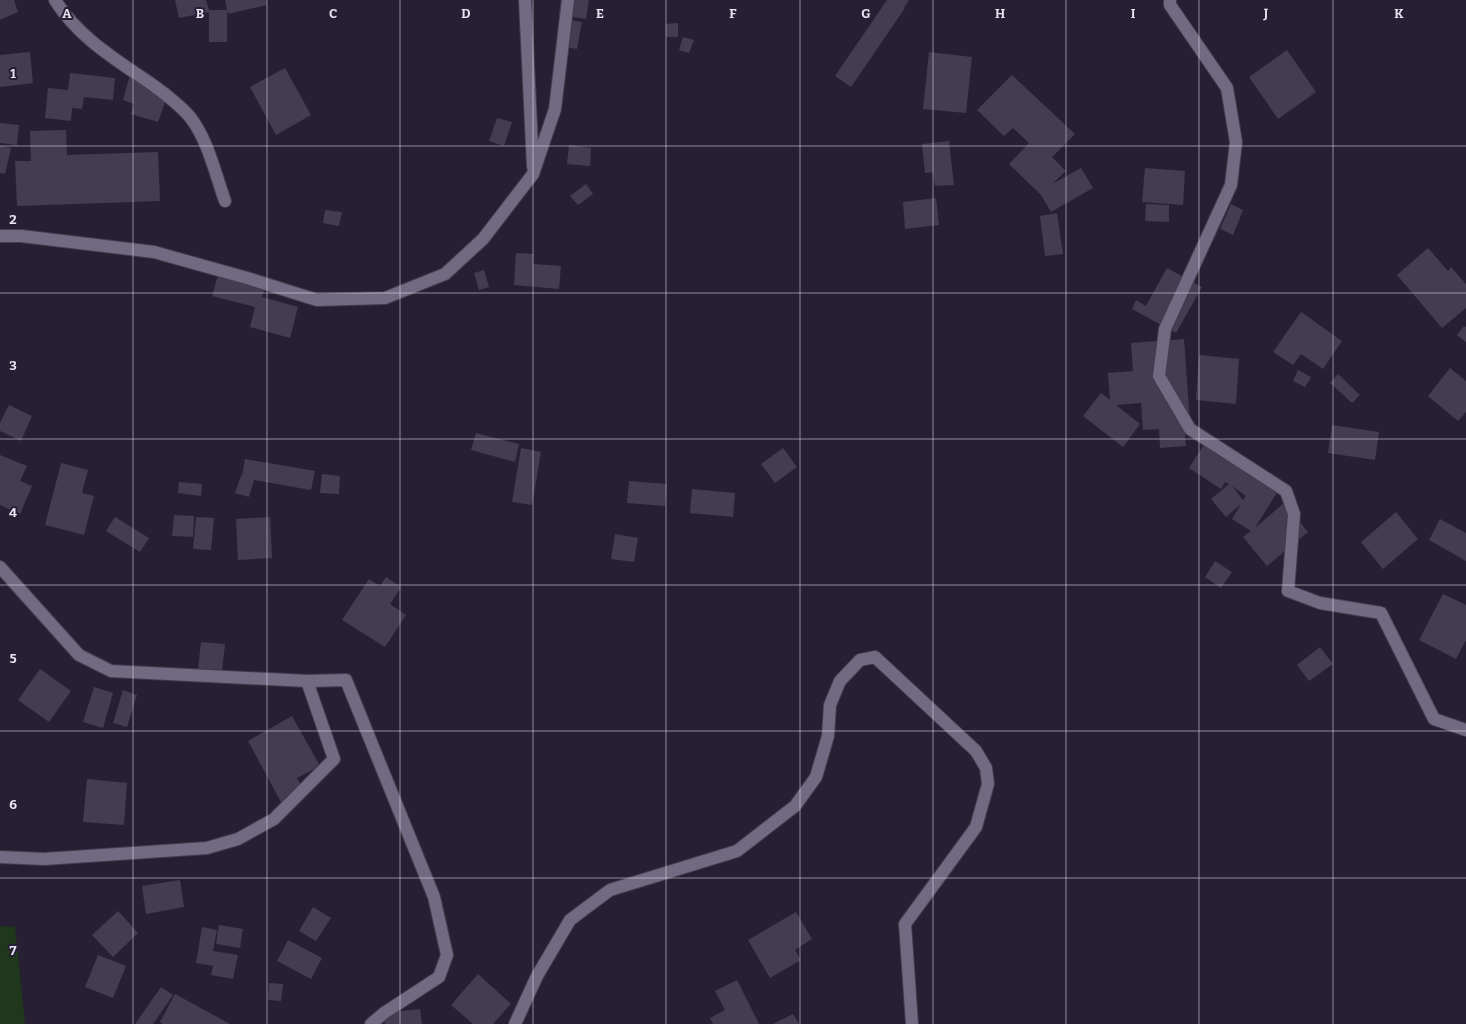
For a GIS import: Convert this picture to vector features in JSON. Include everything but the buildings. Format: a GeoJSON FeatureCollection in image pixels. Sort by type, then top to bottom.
{"type":"FeatureCollection","features":[{"type":"Feature","properties":{"kind":"street"},"geometry":{"type":"LineString","coordinates":[[55,0],[65,16],[87,38],[166,94],[190,117],[206,145],[225,200]]}},
{"type":"Feature","properties":{"kind":"street"},"geometry":{"type":"LineString","coordinates":[[524,0],[533,174]]}},
{"type":"Feature","properties":{"kind":"street"},"geometry":{"type":"LineString","coordinates":[[0,236],[21,236],[154,252],[247,278],[317,300],[385,298],[444,274],[483,239],[533,174],[555,109],[568,0]]}},
{"type":"Feature","properties":{"kind":"street"},"geometry":{"type":"LineString","coordinates":[[1170,0],[1170,5],[1227,88],[1236,142],[1231,185],[1165,329],[1159,376],[1190,429],[1286,491],[1294,514],[1288,591],[1320,603],[1381,613],[1434,719],[1466,730]]}},
{"type":"Feature","properties":{"kind":"street"},"geometry":{"type":"LineString","coordinates":[[0,567],[79,655],[111,671],[307,681],[346,680],[434,896],[447,955],[439,977],[384,1013],[371,1024]]}},
{"type":"Feature","properties":{"kind":"street"},"geometry":{"type":"LineString","coordinates":[[515,1024],[536,976],[570,920],[610,890],[737,851],[795,806],[816,777],[828,736],[830,705],[840,681],[860,660],[875,657],[976,751],[986,768],[987,773],[988,784],[976,827],[905,924],[912,1024]]}},
{"type":"Feature","properties":{"kind":"street"},"geometry":{"type":"LineString","coordinates":[[0,857],[44,859],[207,848],[238,839],[274,819],[334,759],[307,681]]}},
{"type":"Feature","properties":{"kind":"green space"},"geometry":{"type":"Polygon","coordinates":[[[0,926],[15,927],[25,1024],[0,1024],[0,926]]]}}]}
